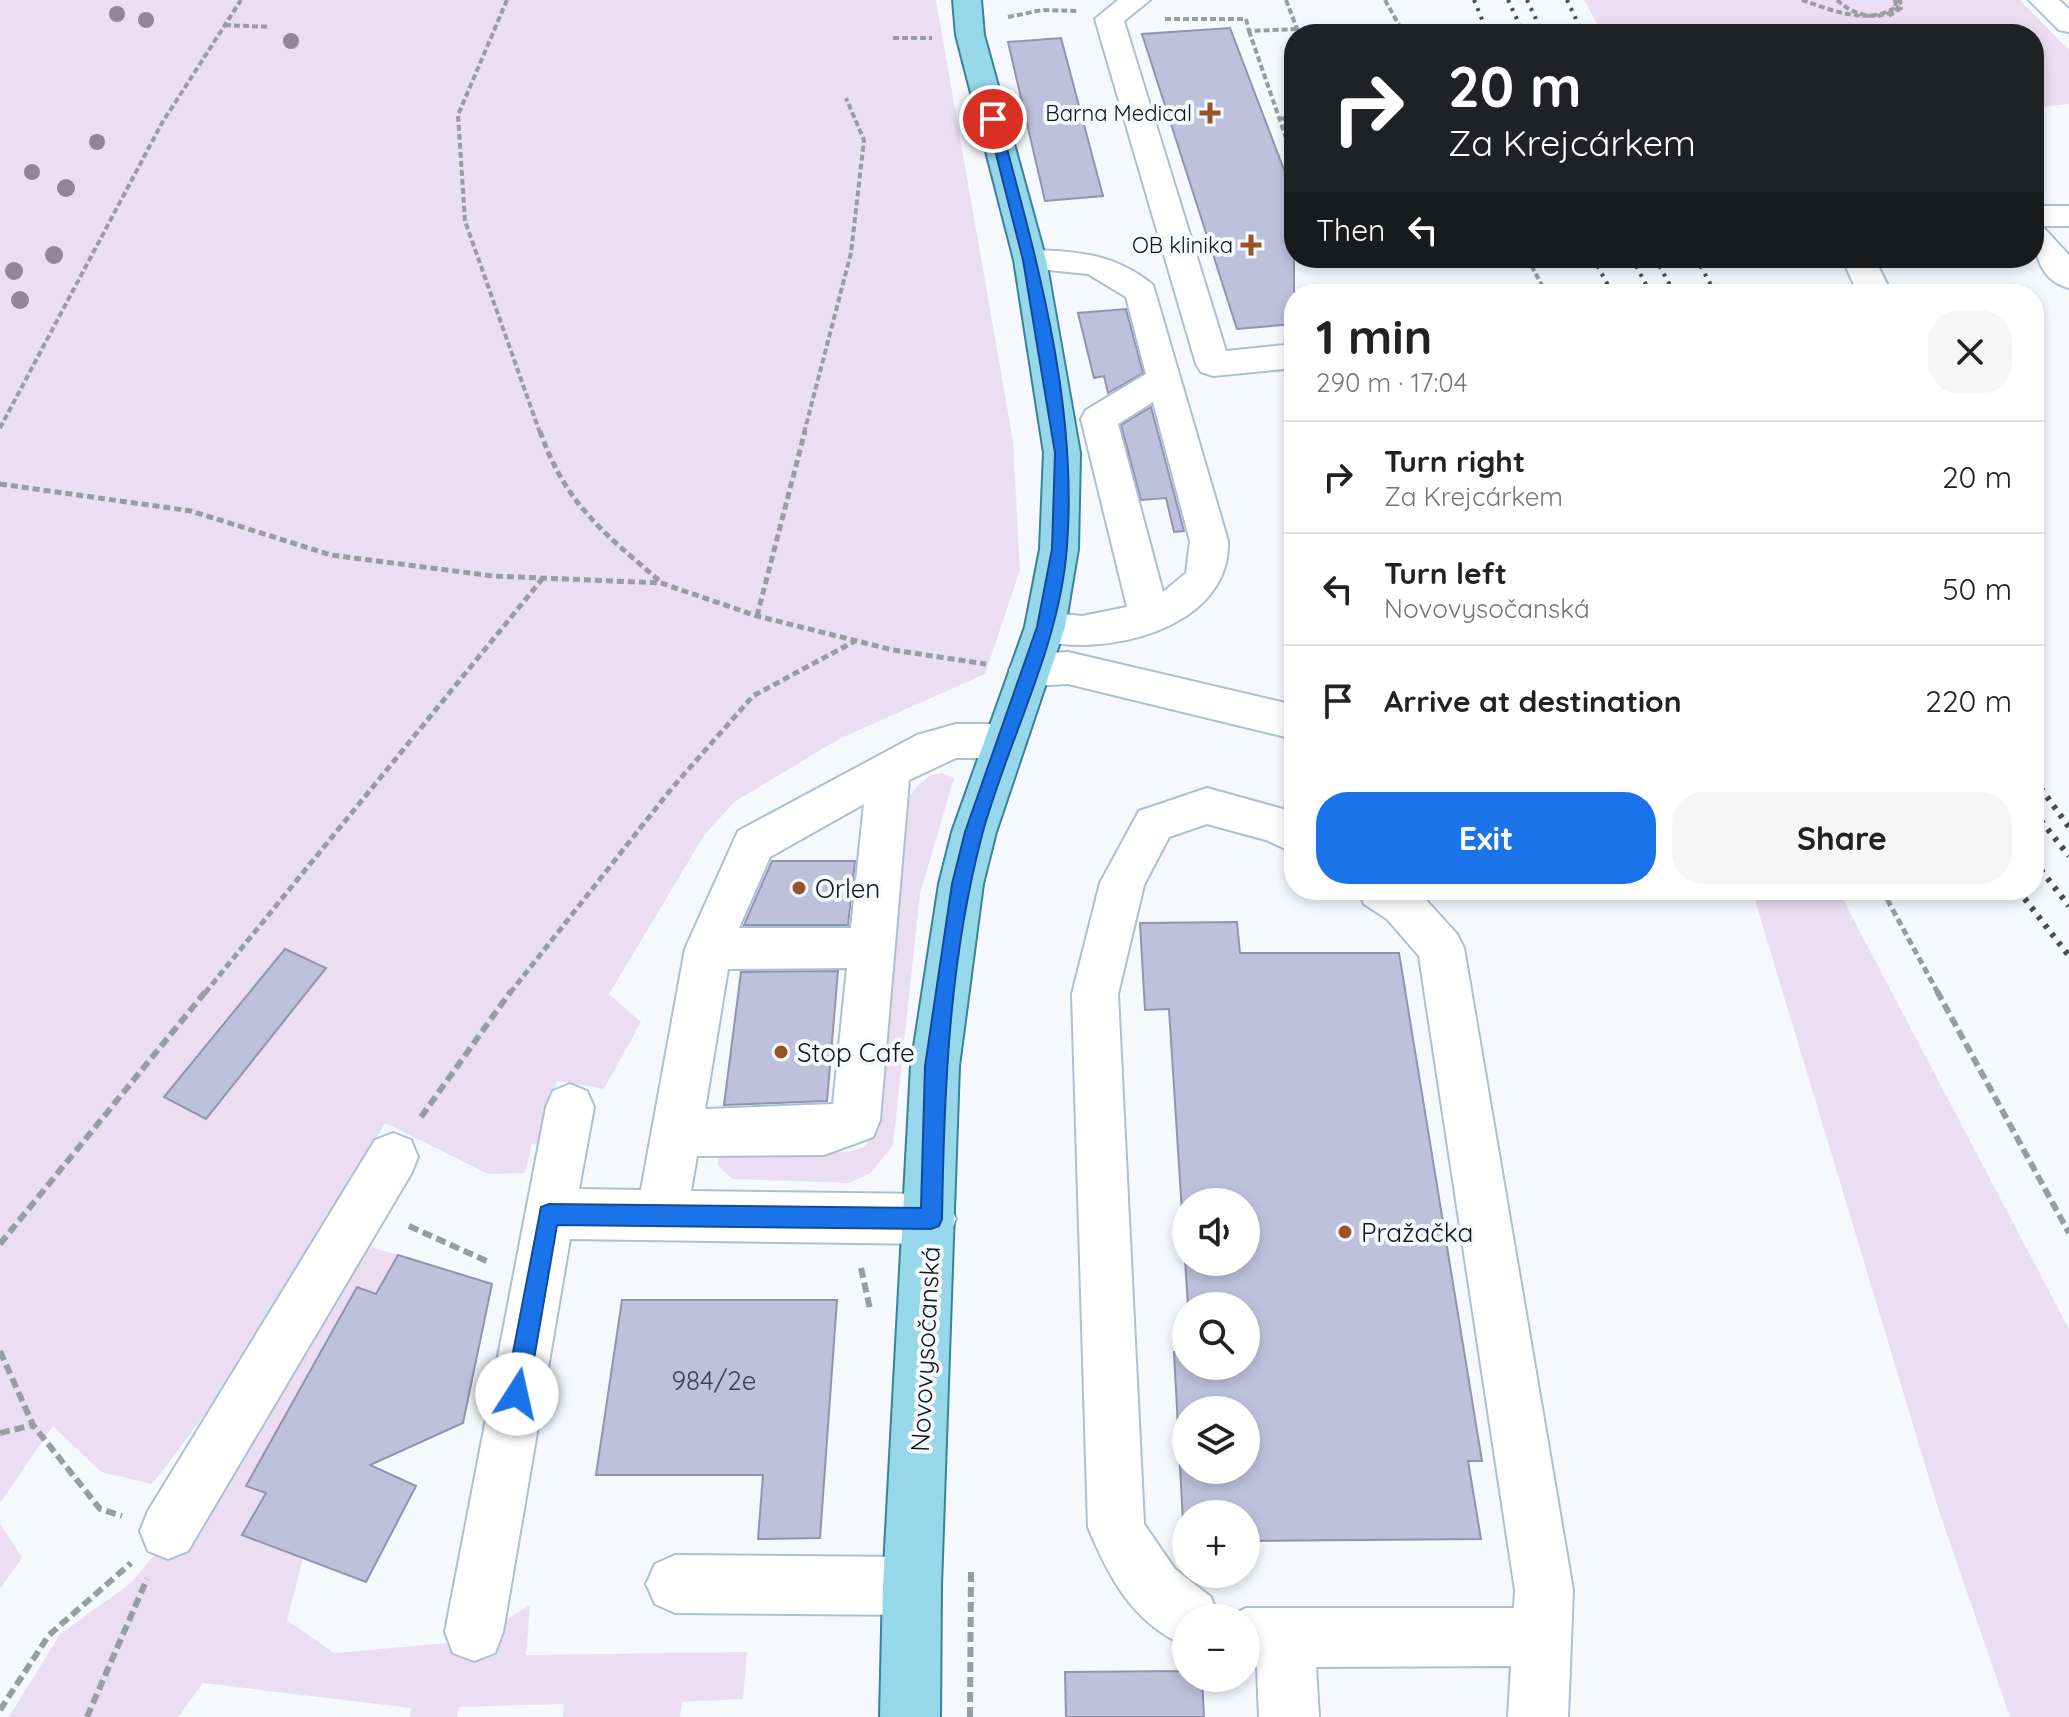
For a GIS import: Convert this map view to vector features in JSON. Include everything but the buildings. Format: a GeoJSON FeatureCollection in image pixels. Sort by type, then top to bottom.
{"type":"FeatureCollection","features":[{"type":"Feature","properties":{"kind":"main road","name":"Novovysočanská"},"geometry":{"type":"LineString","coordinates":[[910,1717],[912,1586],[931,1219],[935,1066],[961,884],[974,832],[1045,627],[1059,549],[1062,453],[1030,260],[970,35],[967,0]]}},
{"type":"Feature","properties":{"kind":"street"},"geometry":{"type":"LineString","coordinates":[[1136,0],[1109,19],[1213,364],[1284,357]]}},
{"type":"Feature","properties":{"kind":"street"},"geometry":{"type":"LineString","coordinates":[[2043,0],[2069,24]]}},
{"type":"Feature","properties":{"kind":"street"},"geometry":{"type":"LineString","coordinates":[[2044,216],[2069,216]]}},
{"type":"Feature","properties":{"kind":"street"},"geometry":{"type":"LineString","coordinates":[[2044,246],[2069,277]]}},
{"type":"Feature","properties":{"kind":"street"},"geometry":{"type":"LineString","coordinates":[[1030,260],[1091,262],[1121,274],[1141,293],[1209,541],[1208,567],[1199,585],[1183,600],[1149,616],[1117,626],[1078,632],[1045,627]]}},
{"type":"Feature","properties":{"kind":"street"},"geometry":{"type":"LineString","coordinates":[[1149,616],[1099,419],[1165,378]]}},
{"type":"Feature","properties":{"kind":"street"},"geometry":{"type":"LineString","coordinates":[[1029,670],[1068,668],[1284,720]]}},
{"type":"Feature","properties":{"kind":"street"},"geometry":{"type":"LineString","coordinates":[[662,1215],[708,949],[753,844],[932,747],[956,741],[1005,741]]}},
{"type":"Feature","properties":{"kind":"street"},"geometry":{"type":"LineString","coordinates":[[675,1133],[824,1131],[856,1120],[889,770]]}},
{"type":"Feature","properties":{"kind":"street"},"geometry":{"type":"LineString","coordinates":[[1172,1608],[1137,1571],[1116,1527],[1095,994],[1122,883],[1154,824],[1207,806],[1284,829]]}},
{"type":"Feature","properties":{"kind":"street"},"geometry":{"type":"LineString","coordinates":[[1395,900],[1441,948],[1544,1590],[1538,1717]]}},
{"type":"Feature","properties":{"kind":"street"},"geometry":{"type":"LineString","coordinates":[[708,949],[872,948]]}},
{"type":"Feature","properties":{"kind":"street"},"geometry":{"type":"LineString","coordinates":[[474,1632],[570,1107]]}},
{"type":"Feature","properties":{"kind":"street"},"geometry":{"type":"LineString","coordinates":[[168,1531],[393,1157]]}},
{"type":"Feature","properties":{"kind":"street"},"geometry":{"type":"LineString","coordinates":[[549,1214],[931,1219]]}},
{"type":"Feature","properties":{"kind":"street"},"geometry":{"type":"LineString","coordinates":[[675,1584],[912,1586]]}},
{"type":"Feature","properties":{"kind":"street"},"geometry":{"type":"LineString","coordinates":[[1289,1717],[1265,1637],[1541,1637]]}},
{"type":"Feature","properties":{"kind":"path"},"geometry":{"type":"LineString","coordinates":[[0,428],[162,123],[241,0]]}},
{"type":"Feature","properties":{"kind":"path"},"geometry":{"type":"LineString","coordinates":[[507,0],[458,115],[465,221],[549,458],[590,522],[661,583]]}},
{"type":"Feature","properties":{"kind":"path"},"geometry":{"type":"LineString","coordinates":[[1286,0],[1295,24]]}},
{"type":"Feature","properties":{"kind":"path"},"geometry":{"type":"LineString","coordinates":[[1385,0],[1398,24]]}},
{"type":"Feature","properties":{"kind":"path"},"geometry":{"type":"LineString","coordinates":[[1802,0],[1839,12],[1886,14],[1896,7],[1898,0]]}},
{"type":"Feature","properties":{"kind":"path"},"geometry":{"type":"LineString","coordinates":[[1835,0],[1847,11],[1880,17],[1897,13],[1898,0]]}},
{"type":"Feature","properties":{"kind":"path"},"geometry":{"type":"LineString","coordinates":[[225,25],[270,27]]}},
{"type":"Feature","properties":{"kind":"path"},"geometry":{"type":"LineString","coordinates":[[1249,31],[1284,133]]}},
{"type":"Feature","properties":{"kind":"path"},"geometry":{"type":"LineString","coordinates":[[893,38],[936,38]]}},
{"type":"Feature","properties":{"kind":"path"},"geometry":{"type":"LineString","coordinates":[[757,616],[851,253],[864,140],[846,98]]}},
{"type":"Feature","properties":{"kind":"path"},"geometry":{"type":"LineString","coordinates":[[1279,119],[1284,118]]}},
{"type":"Feature","properties":{"kind":"path"},"geometry":{"type":"LineString","coordinates":[[0,484],[191,511],[331,555],[493,576],[661,583],[757,616],[855,641],[1029,670]]}},
{"type":"Feature","properties":{"kind":"path"},"geometry":{"type":"LineString","coordinates":[[0,1244],[543,578]]}},
{"type":"Feature","properties":{"kind":"path"},"geometry":{"type":"LineString","coordinates":[[393,1157],[512,990],[672,788],[753,696],[855,641]]}},
{"type":"Feature","properties":{"kind":"path"},"geometry":{"type":"LineString","coordinates":[[1887,900],[2069,1233]]}},
{"type":"Feature","properties":{"kind":"path"},"geometry":{"type":"LineString","coordinates":[[855,1263],[864,1271],[871,1316]]}},
{"type":"Feature","properties":{"kind":"path"},"geometry":{"type":"LineString","coordinates":[[0,1351],[33,1425],[100,1509],[168,1531]]}},
{"type":"Feature","properties":{"kind":"path"},"geometry":{"type":"LineString","coordinates":[[0,1433],[33,1425]]}},
{"type":"Feature","properties":{"kind":"path"},"geometry":{"type":"LineString","coordinates":[[0,1710],[49,1635],[168,1531]]}},
{"type":"Feature","properties":{"kind":"path"},"geometry":{"type":"LineString","coordinates":[[87,1717],[168,1531]]}},
{"type":"Feature","properties":{"kind":"path"},"geometry":{"type":"LineString","coordinates":[[970,1717],[971,1559]]}},
{"type":"Feature","properties":{"kind":"shaded area"},"geometry":{"type":"Polygon","coordinates":[[[0,0],[936,0],[1013,441],[1020,570],[985,674],[839,739],[734,802],[703,837],[609,994],[641,1022],[604,1089],[557,1081],[539,1143],[532,1144],[525,1173],[488,1174],[385,1123],[247,1353],[152,1484],[101,1472],[53,1426],[0,1503],[0,0]]]}},
{"type":"Feature","properties":{"kind":"shaded area"},"geometry":{"type":"Polygon","coordinates":[[[1584,0],[2020,0],[2044,24],[1597,24],[1584,0]]]}},
{"type":"Feature","properties":{"kind":"shaded area"},"geometry":{"type":"Polygon","coordinates":[[[2044,24],[2069,50],[2069,104],[2044,107],[2044,24]]]}},
{"type":"Feature","properties":{"kind":"shaded area"},"geometry":{"type":"Polygon","coordinates":[[[942,773],[954,778],[920,894],[893,1145],[871,1173],[849,1183],[733,1179],[718,1166],[718,1154],[848,1152],[864,1147],[873,1135],[903,805],[918,785],[931,775],[942,773]]]}},
{"type":"Feature","properties":{"kind":"shaded area"},"geometry":{"type":"Polygon","coordinates":[[[1755,900],[1843,900],[2069,1329],[2069,1717],[2010,1717],[1938,1508],[1755,900]]]}},
{"type":"Feature","properties":{"kind":"shaded area"},"geometry":{"type":"Polygon","coordinates":[[[361,1244],[398,1255],[376,1294],[356,1287],[247,1485],[266,1493],[242,1535],[303,1558],[287,1620],[334,1653],[472,1641],[530,1605],[526,1655],[747,1652],[743,1699],[682,1702],[680,1717],[563,1717],[564,1704],[459,1707],[457,1717],[410,1717],[411,1708],[203,1683],[178,1717],[9,1717],[60,1634],[131,1583],[160,1548],[361,1244]]]}},
{"type":"Feature","properties":{"kind":"shaded area"},"geometry":{"type":"Polygon","coordinates":[[[0,1523],[22,1558],[0,1589],[0,1523]]]}},
{"type":"Feature","properties":{"kind":"railway"},"geometry":{"type":"LineString","coordinates":[[1474,0],[1484,24]]}},
{"type":"Feature","properties":{"kind":"railway"},"geometry":{"type":"LineString","coordinates":[[1508,0],[1519,24]]}},
{"type":"Feature","properties":{"kind":"railway"},"geometry":{"type":"LineString","coordinates":[[1527,0],[1538,24]]}},
{"type":"Feature","properties":{"kind":"railway"},"geometry":{"type":"LineString","coordinates":[[1567,0],[1578,24]]}},
{"type":"Feature","properties":{"kind":"railway"},"geometry":{"type":"LineString","coordinates":[[1599,268],[1607,284]]}},
{"type":"Feature","properties":{"kind":"railway"},"geometry":{"type":"LineString","coordinates":[[1637,268],[1646,284]]}},
{"type":"Feature","properties":{"kind":"railway"},"geometry":{"type":"LineString","coordinates":[[1661,268],[1669,284]]}},
{"type":"Feature","properties":{"kind":"railway"},"geometry":{"type":"LineString","coordinates":[[1702,268],[1710,284]]}},
{"type":"Feature","properties":{"kind":"railway"},"geometry":{"type":"LineString","coordinates":[[2044,793],[2069,827]]}},
{"type":"Feature","properties":{"kind":"railway"},"geometry":{"type":"LineString","coordinates":[[2044,825],[2069,856]]}},
{"type":"Feature","properties":{"kind":"railway"},"geometry":{"type":"LineString","coordinates":[[2044,874],[2069,906]]}},
{"type":"Feature","properties":{"kind":"railway"},"geometry":{"type":"LineString","coordinates":[[2026,900],[2069,956]]}},
{"type":"Feature","properties":{"kind":"place","name":"Barna Medical"},"geometry":{"type":"Point","coordinates":[1210,113]}},
{"type":"Feature","properties":{"kind":"place","name":"OB klinika"},"geometry":{"type":"Point","coordinates":[1251,245]}},
{"type":"Feature","properties":{"kind":"place","name":"Orlen"},"geometry":{"type":"Point","coordinates":[799,888]}},
{"type":"Feature","properties":{"kind":"place","name":"Stop Cafe"},"geometry":{"type":"Point","coordinates":[781,1052]}},
{"type":"Feature","properties":{"kind":"place","name":"Pražačka"},"geometry":{"type":"Point","coordinates":[1345,1232]}},
{"type":"Feature","properties":{"kind":"route"},"geometry":{"type":"LineString","coordinates":[[517,1394],[549,1214],[931,1219],[935,1066],[961,884],[974,832],[1045,627],[1059,549],[1062,453],[1030,260],[993,119]]}}]}
